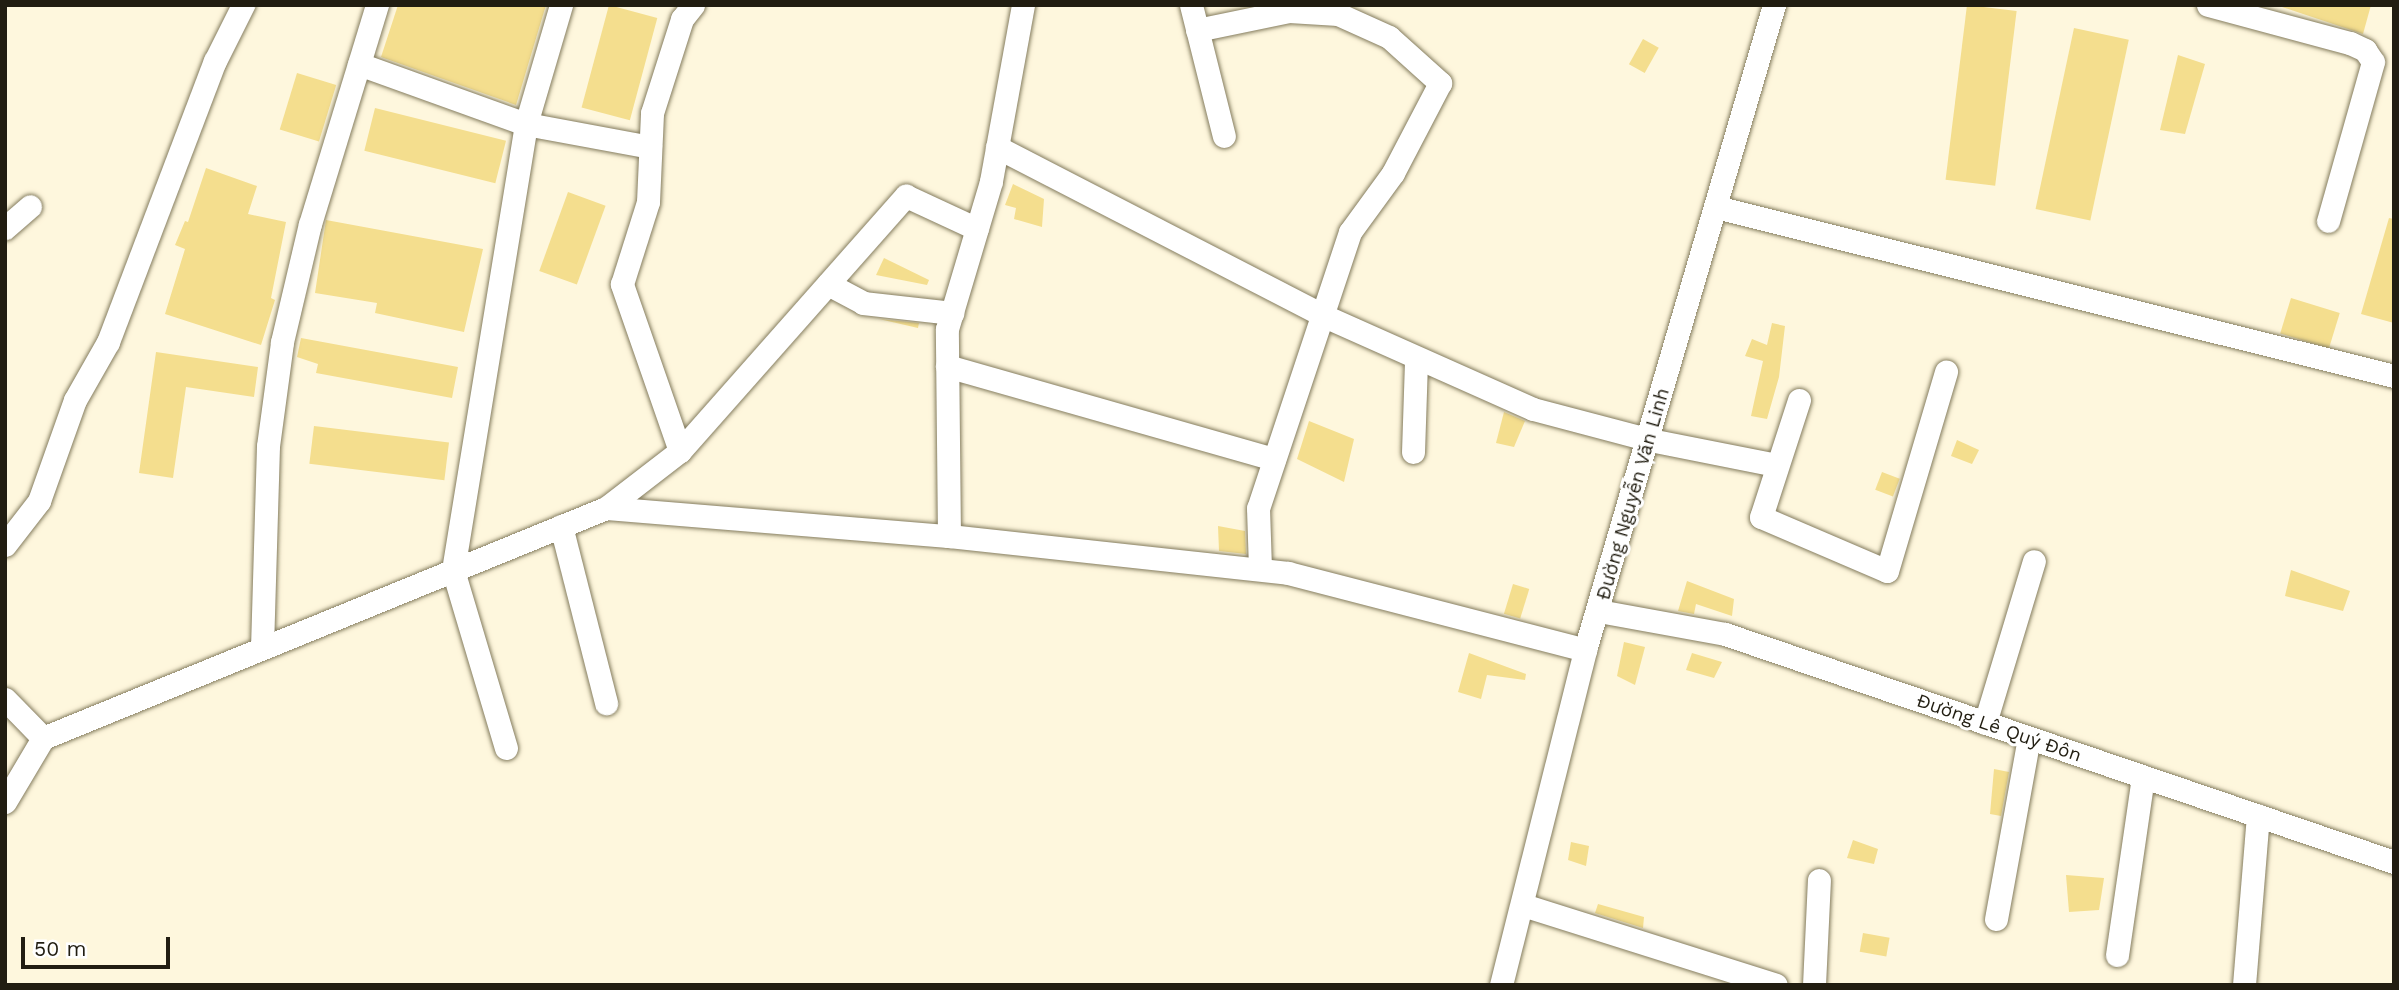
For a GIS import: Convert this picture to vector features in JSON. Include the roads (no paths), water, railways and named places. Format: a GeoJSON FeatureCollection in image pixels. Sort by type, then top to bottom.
{"type":"FeatureCollection","features":[{"type":"Feature","properties":{"kind":"street"},"geometry":{"type":"LineString","coordinates":[[5,545],[39,502],[75,400],[108,342],[215,61],[243,5]]}},
{"type":"Feature","properties":{"kind":"street"},"geometry":{"type":"LineString","coordinates":[[262,648],[268,446],[282,342],[310,224],[377,5]]}},
{"type":"Feature","properties":{"kind":"street"},"geometry":{"type":"LineString","coordinates":[[506,748],[453,570],[526,124],[561,5]]}},
{"type":"Feature","properties":{"kind":"street"},"geometry":{"type":"LineString","coordinates":[[680,450],[622,284],[648,202],[652,113],[682,19],[694,5]]}},
{"type":"Feature","properties":{"kind":"street"},"geometry":{"type":"LineString","coordinates":[[949,536],[947,366],[952,313],[997,147],[1023,5]]}},
{"type":"Feature","properties":{"kind":"street"},"geometry":{"type":"LineString","coordinates":[[1191,5],[1224,136]]}},
{"type":"Feature","properties":{"kind":"street","name":"Đường Nguyễn Văn Linh"},"geometry":{"type":"LineString","coordinates":[[1501,985],[1585,650],[1650,440],[1774,5]]}},
{"type":"Feature","properties":{"kind":"street"},"geometry":{"type":"LineString","coordinates":[[2208,5],[2350,43],[2365,50],[2373,62],[2328,221]]}},
{"type":"Feature","properties":{"kind":"street"},"geometry":{"type":"LineString","coordinates":[[1197,30],[1289,11],[1340,10],[1389,37],[1440,83],[1393,173],[1350,232],[1258,508],[1260,569]]}},
{"type":"Feature","properties":{"kind":"street"},"geometry":{"type":"LineString","coordinates":[[359,64],[526,124],[650,147]]}},
{"type":"Feature","properties":{"kind":"street"},"geometry":{"type":"LineString","coordinates":[[997,147],[1322,315],[1416,360],[1533,409],[1650,440],[1776,465]]}},
{"type":"Feature","properties":{"kind":"street"},"geometry":{"type":"LineString","coordinates":[[5,802],[43,738],[606,508],[680,450],[906,196],[976,229]]}},
{"type":"Feature","properties":{"kind":"street"},"geometry":{"type":"LineString","coordinates":[[5,228],[30,206]]}},
{"type":"Feature","properties":{"kind":"street"},"geometry":{"type":"LineString","coordinates":[[1716,207],[2394,376]]}},
{"type":"Feature","properties":{"kind":"street"},"geometry":{"type":"LineString","coordinates":[[828,284],[863,303],[952,313]]}},
{"type":"Feature","properties":{"kind":"street"},"geometry":{"type":"LineString","coordinates":[[1413,452],[1416,360]]}},
{"type":"Feature","properties":{"kind":"street"},"geometry":{"type":"LineString","coordinates":[[947,366],[1274,459]]}},
{"type":"Feature","properties":{"kind":"street"},"geometry":{"type":"LineString","coordinates":[[1799,400],[1761,517],[1887,570],[1946,372]]}},
{"type":"Feature","properties":{"kind":"street"},"geometry":{"type":"LineString","coordinates":[[606,508],[949,536],[1260,569],[1585,650]]}},
{"type":"Feature","properties":{"kind":"street"},"geometry":{"type":"LineString","coordinates":[[561,526],[606,703]]}},
{"type":"Feature","properties":{"kind":"street"},"geometry":{"type":"LineString","coordinates":[[1985,723],[2034,561]]}},
{"type":"Feature","properties":{"kind":"street","name":"Đường Lê Quý Đôn"},"geometry":{"type":"LineString","coordinates":[[1599,611],[1725,634],[2394,862]]}},
{"type":"Feature","properties":{"kind":"street"},"geometry":{"type":"LineString","coordinates":[[5,699],[43,738]]}},
{"type":"Feature","properties":{"kind":"street"},"geometry":{"type":"LineString","coordinates":[[1996,919],[2029,738]]}},
{"type":"Feature","properties":{"kind":"street"},"geometry":{"type":"LineString","coordinates":[[2117,955],[2143,777]]}},
{"type":"Feature","properties":{"kind":"street"},"geometry":{"type":"LineString","coordinates":[[2244,985],[2258,816]]}},
{"type":"Feature","properties":{"kind":"street"},"geometry":{"type":"LineString","coordinates":[[1814,985],[1819,880]]}},
{"type":"Feature","properties":{"kind":"street"},"geometry":{"type":"LineString","coordinates":[[1523,905],[1776,985]]}}]}
